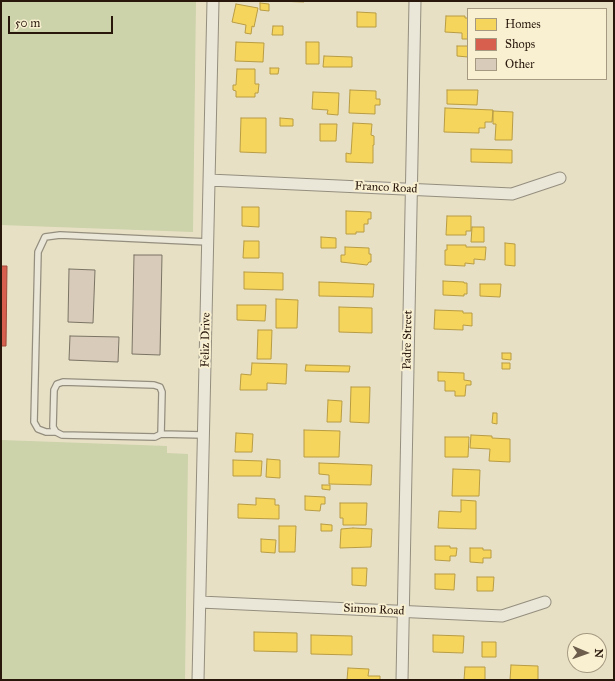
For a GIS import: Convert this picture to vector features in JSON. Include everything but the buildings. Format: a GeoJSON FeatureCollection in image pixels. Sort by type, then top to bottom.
{"type":"FeatureCollection","features":[{"type":"Feature","properties":{"kind":"street","name":"Feliz Drive"},"geometry":{"type":"LineString","coordinates":[[198,680],[213,1]]}},
{"type":"Feature","properties":{"kind":"street","name":"Padre Street"},"geometry":{"type":"LineString","coordinates":[[402,680],[415,1]]}},
{"type":"Feature","properties":{"kind":"street","name":"Franco Road"},"geometry":{"type":"LineString","coordinates":[[209,180],[512,194],[560,178]]}},
{"type":"Feature","properties":{"kind":"street","name":"Simon Road"},"geometry":{"type":"LineString","coordinates":[[200,602],[502,616],[545,602]]}},
{"type":"Feature","properties":{"kind":"lane"},"geometry":{"type":"LineString","coordinates":[[203,435],[161,434],[155,437],[62,435],[56,432],[46,432],[38,429],[34,422],[38,252],[45,238],[60,235],[208,242]]}},
{"type":"Feature","properties":{"kind":"lane"},"geometry":{"type":"LineString","coordinates":[[56,432],[53,427],[54,390],[57,384],[70,382],[154,384],[160,387],[162,392],[161,434]]}},
{"type":"Feature","properties":{"kind":"green space"},"geometry":{"type":"Polygon","coordinates":[[[1,1],[196,1],[193,232],[1,225],[1,1]]]}},
{"type":"Feature","properties":{"kind":"green space"},"geometry":{"type":"Polygon","coordinates":[[[1,440],[167,446],[167,453],[188,454],[185,680],[1,680],[1,440]]]}}]}
